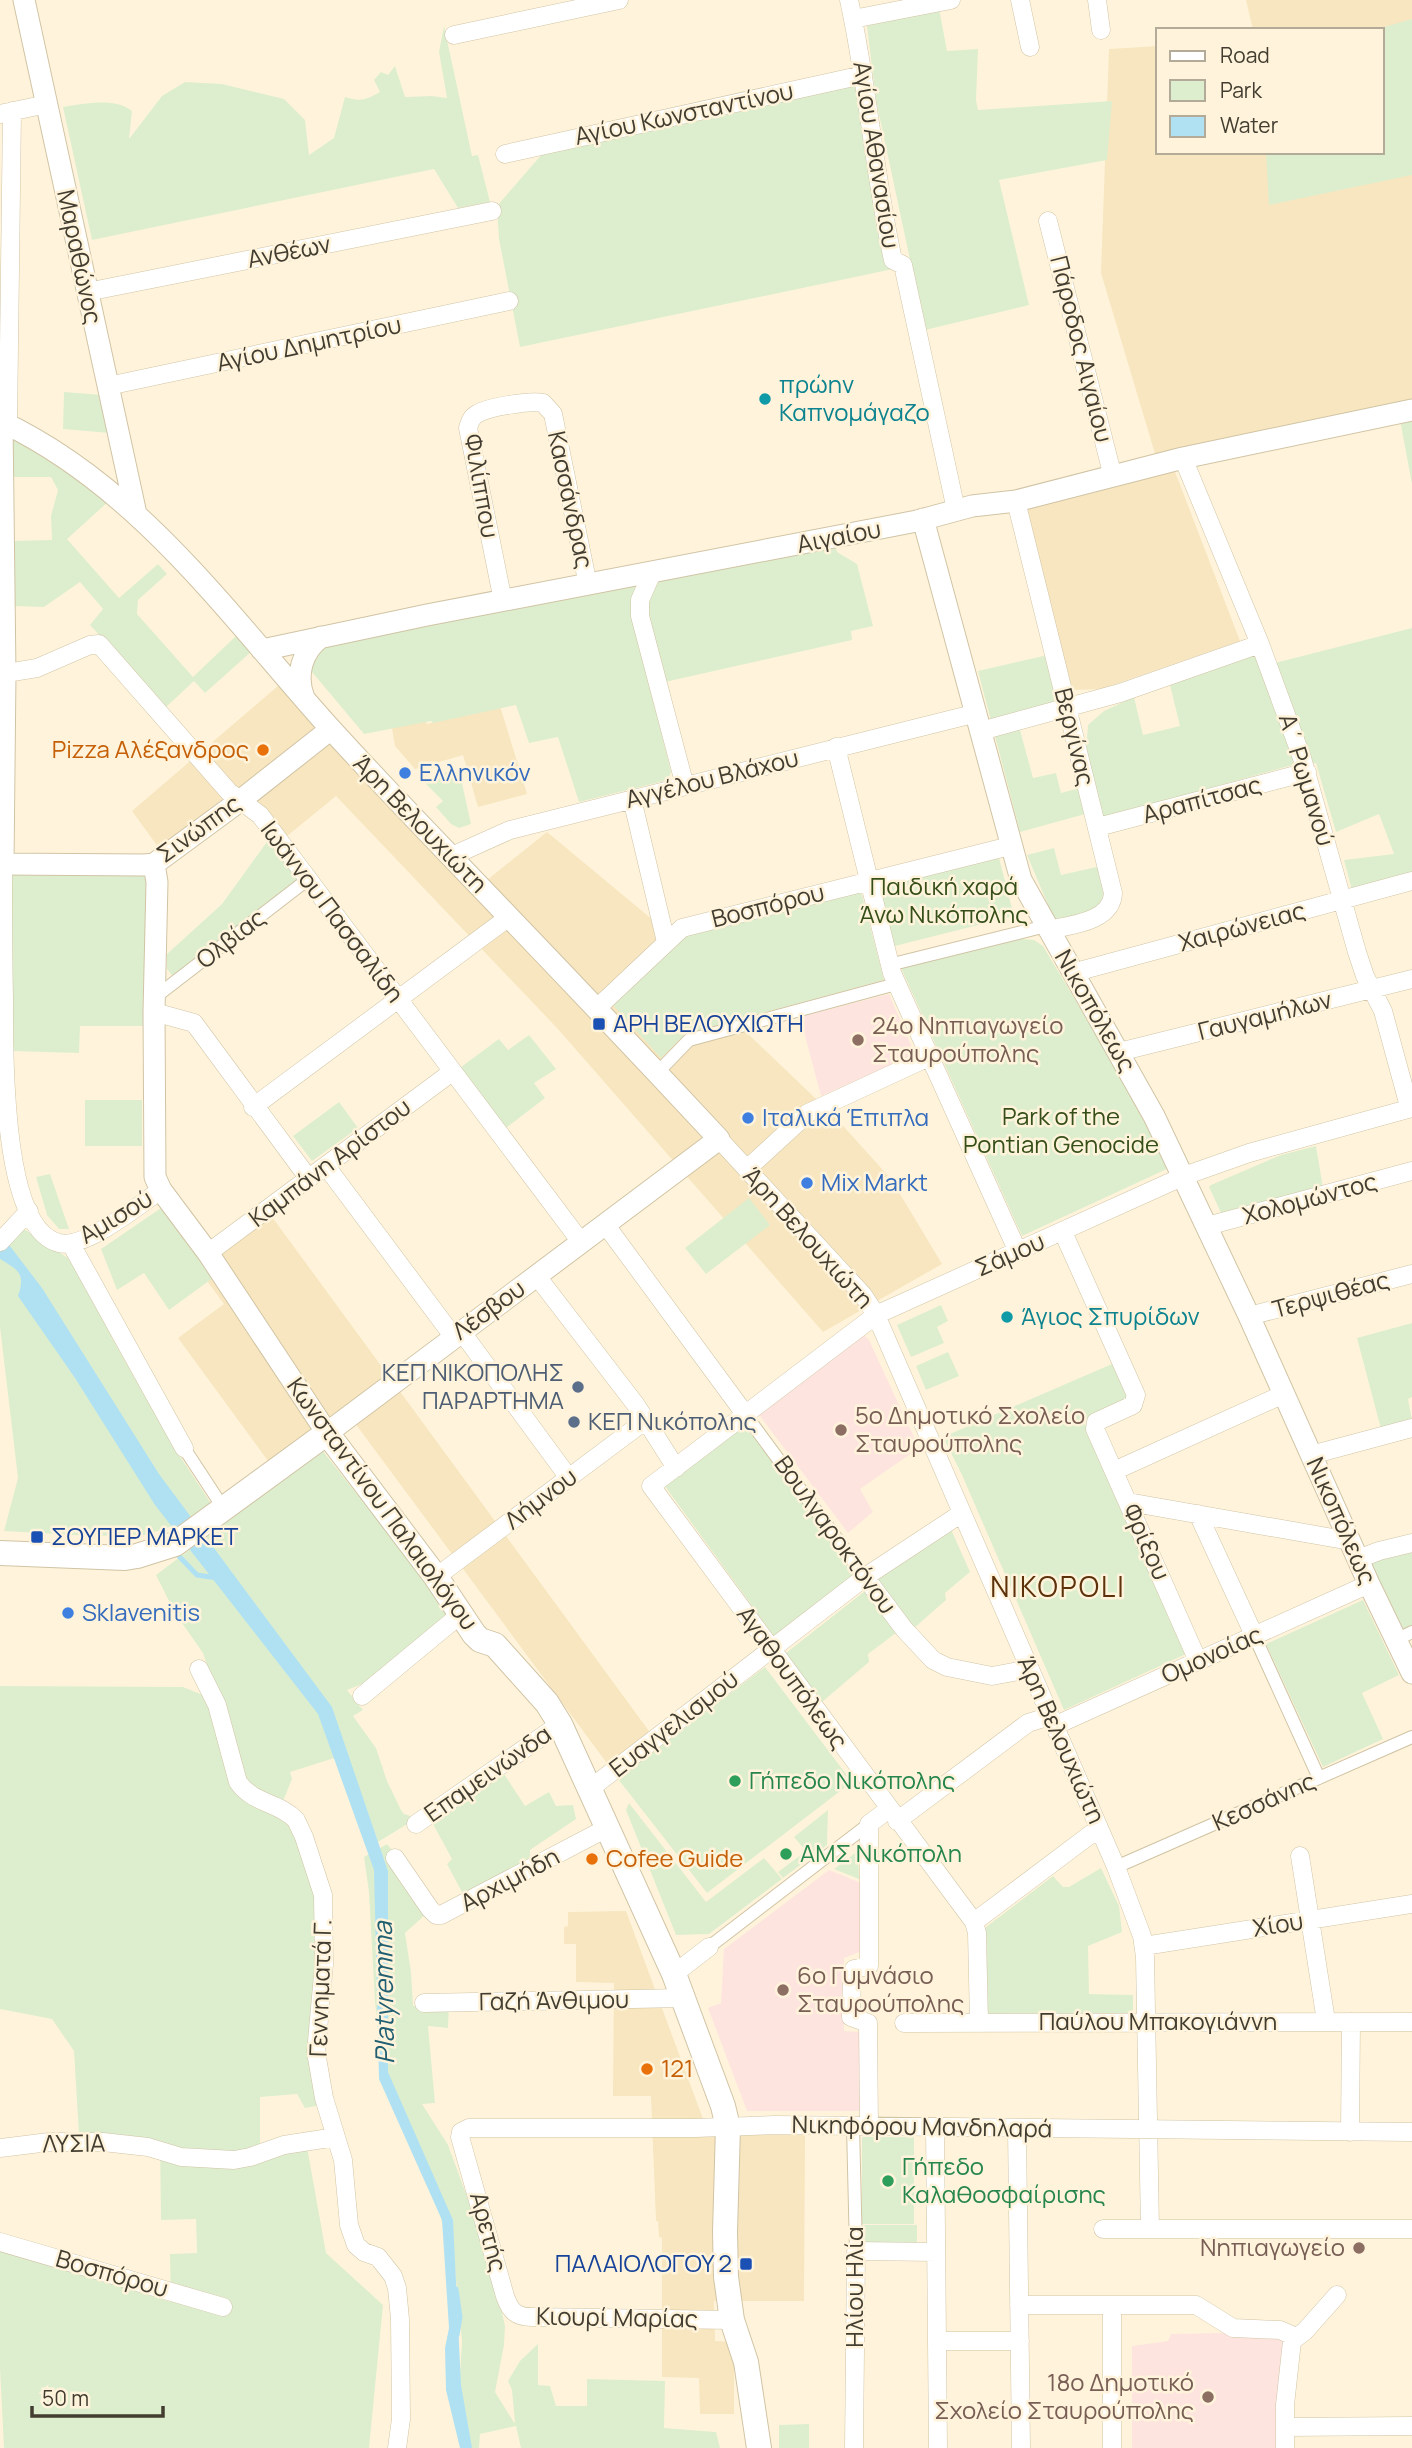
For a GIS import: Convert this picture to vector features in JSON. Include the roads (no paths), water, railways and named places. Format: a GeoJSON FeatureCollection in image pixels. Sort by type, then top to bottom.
{"type":"FeatureCollection","features":[{"type":"Feature","properties":{"kind":"main road","name":"Λέσβου"},"geometry":{"type":"LineString","coordinates":[[0,1553],[115,1558],[133,1557],[175,1544],[327,1433]]}},
{"type":"Feature","properties":{"kind":"main road","name":"Κωνσταντίνου Παλαιολόγου"},"geometry":{"type":"LineString","coordinates":[[327,1433],[436,1577],[474,1634],[480,1640],[495,1645],[547,1703],[591,1788],[674,1974],[718,2089],[728,2127],[726,2277],[732,2319],[746,2362],[759,2448]]}},
{"type":"Feature","properties":{"kind":"street","name":"Μαραθώνος"},"geometry":{"type":"LineString","coordinates":[[24,0],[136,514]]}},
{"type":"Feature","properties":{"kind":"street"},"geometry":{"type":"LineString","coordinates":[[454,35],[620,0]]}},
{"type":"Feature","properties":{"kind":"street","name":"Αγίου Αθανασίου"},"geometry":{"type":"LineString","coordinates":[[849,0],[883,214],[893,260],[903,265],[956,510]]}},
{"type":"Feature","properties":{"kind":"street"},"geometry":{"type":"LineString","coordinates":[[853,19],[929,2],[951,0]]}},
{"type":"Feature","properties":{"kind":"street"},"geometry":{"type":"LineString","coordinates":[[1020,0],[1030,47]]}},
{"type":"Feature","properties":{"kind":"street"},"geometry":{"type":"LineString","coordinates":[[1097,0],[1101,30]]}},
{"type":"Feature","properties":{"kind":"street","name":"Αγίου Κωνσταντίνου"},"geometry":{"type":"LineString","coordinates":[[505,154],[863,75]]}},
{"type":"Feature","properties":{"kind":"street"},"geometry":{"type":"LineString","coordinates":[[47,104],[6,112],[2,551],[4,1127],[14,1170],[38,1227],[60,1244],[71,1244],[184,1448],[224,1509]]}},
{"type":"Feature","properties":{"kind":"street","name":"Ανθέων"},"geometry":{"type":"LineString","coordinates":[[87,292],[492,211]]}},
{"type":"Feature","properties":{"kind":"street","name":"Πάροδος Αιγαίου"},"geometry":{"type":"LineString","coordinates":[[1048,221],[1113,477]]}},
{"type":"Feature","properties":{"kind":"street","name":"Αγίου Δημητρίου"},"geometry":{"type":"LineString","coordinates":[[108,386],[509,301]]}},
{"type":"Feature","properties":{"kind":"street","name":"Φιλίππου"},"geometry":{"type":"LineString","coordinates":[[503,601],[468,428],[477,414],[532,401],[543,403],[553,414]]}},
{"type":"Feature","properties":{"kind":"street","name":"Αιγαίου"},"geometry":{"type":"LineString","coordinates":[[262,649],[923,519],[988,503],[1016,501],[1183,458],[1412,410]]}},
{"type":"Feature","properties":{"kind":"street","name":"Κασσάνδρας"},"geometry":{"type":"LineString","coordinates":[[553,414],[588,585]]}},
{"type":"Feature","properties":{"kind":"street","name":"Άρη Βελουχιώτη"},"geometry":{"type":"LineString","coordinates":[[3,423],[39,442],[90,475],[136,514],[262,649],[331,729],[747,1169],[863,1295],[876,1315],[1116,1867],[1142,1936],[1150,2228]]}},
{"type":"Feature","properties":{"kind":"street"},"geometry":{"type":"LineString","coordinates":[[90,475],[105,477],[115,471],[124,454]]}},
{"type":"Feature","properties":{"kind":"street","name":"Α΄ Ρωμανού"},"geometry":{"type":"LineString","coordinates":[[1183,458],[1260,644],[1307,772],[1357,952],[1383,1011],[1407,1099],[1412,1108]]}},
{"type":"Feature","properties":{"kind":"street","name":"Βεργίνας"},"geometry":{"type":"LineString","coordinates":[[1016,501],[1113,893],[1111,905],[1100,915],[1047,928]]}},
{"type":"Feature","properties":{"kind":"street","name":"Νικοπόλεως"},"geometry":{"type":"LineString","coordinates":[[923,519],[1010,846],[1024,889],[1119,1052],[1184,1176],[1369,1584],[1404,1636],[1412,1673]]}},
{"type":"Feature","properties":{"kind":"street"},"geometry":{"type":"LineString","coordinates":[[652,573],[640,600],[640,616],[685,786]]}},
{"type":"Feature","properties":{"kind":"street"},"geometry":{"type":"LineString","coordinates":[[305,700],[301,685],[303,661],[308,648],[321,637]]}},
{"type":"Feature","properties":{"kind":"street","name":"Ιωάννου Πασσαλίδη"},"geometry":{"type":"LineString","coordinates":[[3,674],[37,668],[90,645],[99,644],[229,792],[260,816],[581,1242]]}},
{"type":"Feature","properties":{"kind":"street","name":"Αγγέλου Βλάχου"},"geometry":{"type":"LineString","coordinates":[[452,856],[510,830],[836,747],[1067,708],[1120,693],[1260,644]]}},
{"type":"Feature","properties":{"kind":"street","name":"Σινώπης"},"geometry":{"type":"LineString","coordinates":[[4,864],[154,863],[331,729]]}},
{"type":"Feature","properties":{"kind":"street"},"geometry":{"type":"LineString","coordinates":[[836,747],[889,965],[1018,1252]]}},
{"type":"Feature","properties":{"kind":"street","name":"Αραπίτσας"},"geometry":{"type":"LineString","coordinates":[[1098,827],[1307,772]]}},
{"type":"Feature","properties":{"kind":"street"},"geometry":{"type":"LineString","coordinates":[[632,799],[666,942]]}},
{"type":"Feature","properties":{"kind":"street","name":"Βοσπόρου"},"geometry":{"type":"LineString","coordinates":[[596,1009],[682,928],[1010,846]]}},
{"type":"Feature","properties":{"kind":"street","name":"Κωνσταντίνου Παλαιολόγου"},"geometry":{"type":"LineString","coordinates":[[154,863],[157,882],[154,1005],[155,1177],[327,1433]]}},
{"type":"Feature","properties":{"kind":"street","name":"Ολβίας"},"geometry":{"type":"LineString","coordinates":[[154,1005],[307,880]]}},
{"type":"Feature","properties":{"kind":"street","name":"Χαιρώνειας"},"geometry":{"type":"LineString","coordinates":[[1072,973],[1412,881]]}},
{"type":"Feature","properties":{"kind":"street"},"geometry":{"type":"LineString","coordinates":[[253,1107],[509,917]]}},
{"type":"Feature","properties":{"kind":"street"},"geometry":{"type":"LineString","coordinates":[[889,965],[1047,928]]}},
{"type":"Feature","properties":{"kind":"street","name":"Γαυγαμήλων"},"geometry":{"type":"LineString","coordinates":[[1119,1052],[1412,979]]}},
{"type":"Feature","properties":{"kind":"street"},"geometry":{"type":"LineString","coordinates":[[657,1073],[689,1040],[896,984]]}},
{"type":"Feature","properties":{"kind":"street"},"geometry":{"type":"LineString","coordinates":[[154,1005],[194,1023],[253,1107],[309,1179]]}},
{"type":"Feature","properties":{"kind":"street"},"geometry":{"type":"LineString","coordinates":[[747,1169],[808,1113],[929,1057]]}},
{"type":"Feature","properties":{"kind":"street","name":"Καμπάνη Αρίστου"},"geometry":{"type":"LineString","coordinates":[[208,1254],[452,1072]]}},
{"type":"Feature","properties":{"kind":"street","name":"Σάμου"},"geometry":{"type":"LineString","coordinates":[[651,1486],[876,1315],[1184,1176],[1249,1153],[1412,1108]]}},
{"type":"Feature","properties":{"kind":"street","name":"Λέσβου"},"geometry":{"type":"LineString","coordinates":[[327,1433],[719,1139]]}},
{"type":"Feature","properties":{"kind":"street"},"geometry":{"type":"LineString","coordinates":[[326,1166],[569,1478]]}},
{"type":"Feature","properties":{"kind":"street","name":"Χολομώντος"},"geometry":{"type":"LineString","coordinates":[[1207,1226],[1412,1171]]}},
{"type":"Feature","properties":{"kind":"street","name":"Αμισού"},"geometry":{"type":"LineString","coordinates":[[71,1244],[91,1236],[162,1190]]}},
{"type":"Feature","properties":{"kind":"street"},"geometry":{"type":"LineString","coordinates":[[0,1242],[29,1211]]}},
{"type":"Feature","properties":{"kind":"street","name":"Βουλγαροκτόνου"},"geometry":{"type":"LineString","coordinates":[[605,1224],[904,1629],[933,1660],[947,1667],[992,1676],[1030,1669]]}},
{"type":"Feature","properties":{"kind":"street","name":"Φρίξου"},"geometry":{"type":"LineString","coordinates":[[1063,1232],[1136,1395],[1133,1405],[1094,1424],[1198,1661]]}},
{"type":"Feature","properties":{"kind":"street","name":"Τερψιθέας"},"geometry":{"type":"LineString","coordinates":[[1249,1316],[1412,1274]]}},
{"type":"Feature","properties":{"kind":"street"},"geometry":{"type":"LineString","coordinates":[[536,1275],[646,1420],[676,1468]]}},
{"type":"Feature","properties":{"kind":"street"},"geometry":{"type":"LineString","coordinates":[[1114,1471],[1284,1394]]}},
{"type":"Feature","properties":{"kind":"street","name":"Λήμνου"},"geometry":{"type":"LineString","coordinates":[[436,1577],[646,1420]]}},
{"type":"Feature","properties":{"kind":"street"},"geometry":{"type":"LineString","coordinates":[[1311,1455],[1412,1427]]}},
{"type":"Feature","properties":{"kind":"street","name":"Αγαθουπόλεως"},"geometry":{"type":"LineString","coordinates":[[651,1486],[974,1922]]}},
{"type":"Feature","properties":{"kind":"street"},"geometry":{"type":"LineString","coordinates":[[1128,1502],[1198,1514],[1354,1550],[1379,1551],[1412,1543]]}},
{"type":"Feature","properties":{"kind":"street","name":"Ευαγγελισμού"},"geometry":{"type":"LineString","coordinates":[[591,1788],[865,1577],[962,1513]]}},
{"type":"Feature","properties":{"kind":"street"},"geometry":{"type":"LineString","coordinates":[[1198,1514],[1320,1778]]}},
{"type":"Feature","properties":{"kind":"street","name":"Ομονοίας"},"geometry":{"type":"LineString","coordinates":[[674,1974],[869,1824],[893,1815],[1028,1723],[1052,1721],[1198,1661],[1369,1584]]}},
{"type":"Feature","properties":{"kind":"street"},"geometry":{"type":"LineString","coordinates":[[362,1696],[461,1614]]}},
{"type":"Feature","properties":{"kind":"street","name":"Γεννηματά Γ."},"geometry":{"type":"LineString","coordinates":[[199,1669],[217,1705],[232,1764],[244,1791],[260,1801],[288,1812],[296,1820],[321,1887],[324,1964],[316,2052],[324,2098],[343,2164],[352,2237],[362,2250],[378,2257],[392,2274],[397,2288],[401,2419],[397,2448]]}},
{"type":"Feature","properties":{"kind":"street","name":"Επαμεινώνδα"},"geometry":{"type":"LineString","coordinates":[[416,1824],[560,1724]]}},
{"type":"Feature","properties":{"kind":"street","name":"Κεσσάνης"},"geometry":{"type":"LineString","coordinates":[[1116,1867],[1412,1737]]}},
{"type":"Feature","properties":{"kind":"street","name":"Ηλίου Ηλία"},"geometry":{"type":"LineString","coordinates":[[854,2448],[856,2251],[868,2023],[851,2017],[852,1972],[854,1969],[869,1966],[869,1824]]}},
{"type":"Feature","properties":{"kind":"street","name":"Αρχιμήδη"},"geometry":{"type":"LineString","coordinates":[[395,1858],[433,1913],[441,1915],[607,1828]]}},
{"type":"Feature","properties":{"kind":"street"},"geometry":{"type":"LineString","coordinates":[[979,2022],[977,1933],[974,1922],[1099,1828]]}},
{"type":"Feature","properties":{"kind":"street"},"geometry":{"type":"LineString","coordinates":[[1300,1856],[1326,2021]]}},
{"type":"Feature","properties":{"kind":"street","name":"Χίου"},"geometry":{"type":"LineString","coordinates":[[1144,1946],[1412,1904]]}},
{"type":"Feature","properties":{"kind":"street","name":"Γαζή Άνθιμου"},"geometry":{"type":"LineString","coordinates":[[424,2003],[683,1998]]}},
{"type":"Feature","properties":{"kind":"street"},"geometry":{"type":"LineString","coordinates":[[1350,2132],[1351,2022]]}},
{"type":"Feature","properties":{"kind":"street","name":"Παύλου Μπακογιάννη"},"geometry":{"type":"LineString","coordinates":[[904,2023],[1412,2022]]}},
{"type":"Feature","properties":{"kind":"street","name":"Νικηφόρου Μανδηλαρά"},"geometry":{"type":"LineString","coordinates":[[467,2159],[460,2134],[462,2130],[470,2128],[861,2126],[1412,2132]]}},
{"type":"Feature","properties":{"kind":"street"},"geometry":{"type":"LineString","coordinates":[[935,2127],[938,2448]]}},
{"type":"Feature","properties":{"kind":"street"},"geometry":{"type":"LineString","coordinates":[[1017,2128],[1021,2448]]}},
{"type":"Feature","properties":{"kind":"street","name":"ΛΥΣΙΑ"},"geometry":{"type":"LineString","coordinates":[[0,2148],[75,2141],[148,2147],[181,2157],[243,2160],[284,2145],[337,2137]]}},
{"type":"Feature","properties":{"kind":"street","name":"Αρετής"},"geometry":{"type":"LineString","coordinates":[[467,2159],[508,2304]]}},
{"type":"Feature","properties":{"kind":"street"},"geometry":{"type":"LineString","coordinates":[[1103,2229],[1412,2229]]}},
{"type":"Feature","properties":{"kind":"street","name":"Βοσπόρου"},"geometry":{"type":"LineString","coordinates":[[0,2242],[223,2307]]}},
{"type":"Feature","properties":{"kind":"street"},"geometry":{"type":"LineString","coordinates":[[856,2251],[936,2252]]}},
{"type":"Feature","properties":{"kind":"street"},"geometry":{"type":"LineString","coordinates":[[1285,2448],[1285,2405],[1292,2342],[1337,2295]]}},
{"type":"Feature","properties":{"kind":"street","name":"Κιουρί Μαρίας"},"geometry":{"type":"LineString","coordinates":[[508,2304],[516,2314],[526,2317],[732,2319]]}},
{"type":"Feature","properties":{"kind":"street"},"geometry":{"type":"LineString","coordinates":[[1019,2305],[1196,2305],[1233,2328],[1280,2330],[1296,2337]]}},
{"type":"Feature","properties":{"kind":"street"},"geometry":{"type":"LineString","coordinates":[[1112,2305],[1112,2448]]}},
{"type":"Feature","properties":{"kind":"street"},"geometry":{"type":"LineString","coordinates":[[938,2342],[1020,2341]]}},
{"type":"Feature","properties":{"kind":"street"},"geometry":{"type":"LineString","coordinates":[[1285,2427],[1412,2426]]}},
{"type":"Feature","properties":{"kind":"water"},"geometry":{"type":"Polygon","coordinates":[[[0,1233],[42,1288],[159,1474],[332,1707],[388,1871],[388,2072],[453,2220],[461,2385],[472,2448],[460,2448],[446,2390],[445,2348],[449,2328],[442,2220],[379,2079],[374,1870],[318,1714],[155,1505],[75,1378],[18,1296],[21,1277],[16,1269],[0,1259],[0,1233]]]}},
{"type":"Feature","properties":{"kind":"waterway"},"geometry":{"type":"LineString","coordinates":[[174,1551],[197,1575],[217,1578]]}},
{"type":"Feature","properties":{"kind":"waterway","name":"Platyremma"},"geometry":{"type":"LineString","coordinates":[[456,2289],[460,2317],[457,2335]]}},
{"type":"Feature","properties":{"kind":"place","name":"πρώην Καπνομάγαζο"},"geometry":{"type":"Point","coordinates":[765,399]}},
{"type":"Feature","properties":{"kind":"place","name":"Pizza Αλέξανδρος"},"geometry":{"type":"Point","coordinates":[263,750]}},
{"type":"Feature","properties":{"kind":"place","name":"Ελληνικόν"},"geometry":{"type":"Point","coordinates":[405,773]}},
{"type":"Feature","properties":{"kind":"place","name":"ΑΡΗ ΒΕΛΟΥΧΙΩΤΗ"},"geometry":{"type":"Point","coordinates":[599,1024]}},
{"type":"Feature","properties":{"kind":"place","name":"24ο Νηπιαγωγείο Σταυρούπολης"},"geometry":{"type":"Point","coordinates":[858,1040]}},
{"type":"Feature","properties":{"kind":"place","name":"Ιταλικά Έπιπλα"},"geometry":{"type":"Point","coordinates":[748,1118]}},
{"type":"Feature","properties":{"kind":"place","name":"Mix Markt"},"geometry":{"type":"Point","coordinates":[807,1183]}},
{"type":"Feature","properties":{"kind":"place","name":"Άγιος Σπυρίδων"},"geometry":{"type":"Point","coordinates":[1007,1317]}},
{"type":"Feature","properties":{"kind":"place","name":"ΚΕΠ ΝΙΚΟΠΟΛΗΣ ΠΑΡΑΡΤΗΜΑ"},"geometry":{"type":"Point","coordinates":[578,1387]}},
{"type":"Feature","properties":{"kind":"place","name":"ΚΕΠ Νικόπολης"},"geometry":{"type":"Point","coordinates":[574,1422]}},
{"type":"Feature","properties":{"kind":"place","name":"5ο Δημοτικό Σχολείο Σταυρούπολης"},"geometry":{"type":"Point","coordinates":[841,1430]}},
{"type":"Feature","properties":{"kind":"place","name":"ΣΟΥΠΕΡ ΜΑΡΚΕΤ"},"geometry":{"type":"Point","coordinates":[37,1537]}},
{"type":"Feature","properties":{"kind":"place","name":"Sklavenitis"},"geometry":{"type":"Point","coordinates":[68,1613]}},
{"type":"Feature","properties":{"kind":"place","name":"Γήπεδο Νικόπολης"},"geometry":{"type":"Point","coordinates":[735,1781]}},
{"type":"Feature","properties":{"kind":"place","name":"ΑΜΣ Νικόπολη"},"geometry":{"type":"Point","coordinates":[786,1854]}},
{"type":"Feature","properties":{"kind":"place","name":"Cofee Guide"},"geometry":{"type":"Point","coordinates":[592,1859]}},
{"type":"Feature","properties":{"kind":"place","name":"6ο Γυμνάσιο Σταυρούπολης"},"geometry":{"type":"Point","coordinates":[783,1990]}},
{"type":"Feature","properties":{"kind":"place","name":"121"},"geometry":{"type":"Point","coordinates":[647,2069]}},
{"type":"Feature","properties":{"kind":"place","name":"Γήπεδο Καλαθοσφαίρισης"},"geometry":{"type":"Point","coordinates":[888,2181]}},
{"type":"Feature","properties":{"kind":"place","name":"Νηπιαγωγείο"},"geometry":{"type":"Point","coordinates":[1359,2248]}},
{"type":"Feature","properties":{"kind":"place","name":"ΠΑΛΑΙΟΛΟΓΟΥ 2"},"geometry":{"type":"Point","coordinates":[746,2264]}},
{"type":"Feature","properties":{"kind":"place","name":"18ο Δημοτικό Σχολείο Σταυρούπολης"},"geometry":{"type":"Point","coordinates":[1208,2397]}},
{"type":"Feature","properties":{"kind":"district","name":"NIKOPOLI"},"geometry":{"type":"Point","coordinates":[1058,1587]}},
{"type":"Feature","properties":{"kind":"park label","name":"Παιδική χαρά Άνω Νικόπολης"},"geometry":{"type":"Point","coordinates":[944,901]}},
{"type":"Feature","properties":{"kind":"park label","name":"Park of the Pontian Genocide"},"geometry":{"type":"Point","coordinates":[1061,1131]}}]}
